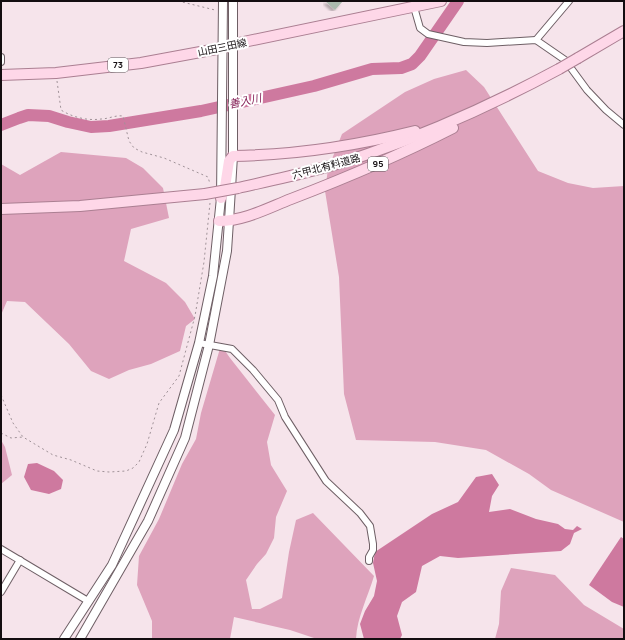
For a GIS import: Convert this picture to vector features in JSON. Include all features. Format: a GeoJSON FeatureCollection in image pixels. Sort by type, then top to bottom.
{"type":"FeatureCollection","features":[{"type":"Feature","properties":{"kind":"main road","name":"山田三田線"},"geometry":{"type":"LineString","coordinates":[[1,75],[56,73],[142,63],[222,48],[234,44],[438,1]]}},
{"type":"Feature","properties":{"kind":"main road","name":"六甲北有料道路"},"geometry":{"type":"LineString","coordinates":[[1,209],[80,206],[238,188],[307,172],[367,155],[455,121],[528,86],[624,31]]}},
{"type":"Feature","properties":{"kind":"main road","name":"95"},"geometry":{"type":"LineString","coordinates":[[224,221],[252,214],[369,169],[499,104],[528,86]]}},
{"type":"Feature","properties":{"kind":"main road","name":"95"},"geometry":{"type":"LineString","coordinates":[[233,156],[266,155],[357,144],[455,121]]}},
{"type":"Feature","properties":{"kind":"main road"},"geometry":{"type":"LineString","coordinates":[[221,198],[225,187],[229,161],[233,156]]}},
{"type":"Feature","properties":{"kind":"street"},"geometry":{"type":"LineString","coordinates":[[80,639],[148,521],[185,438],[209,345],[227,251],[221,198],[223,1]]}},
{"type":"Feature","properties":{"kind":"street"},"geometry":{"type":"LineString","coordinates":[[64,639],[112,565],[174,430],[199,344],[224,221],[233,156],[233,1]]}},
{"type":"Feature","properties":{"kind":"street"},"geometry":{"type":"LineString","coordinates":[[536,40],[569,1]]}},
{"type":"Feature","properties":{"kind":"street"},"geometry":{"type":"LineString","coordinates":[[414,7],[420,28],[428,34],[464,42],[486,43],[536,40],[565,60],[587,90],[601,105],[624,125]]}},
{"type":"Feature","properties":{"kind":"street"},"geometry":{"type":"LineString","coordinates":[[1,57],[1,62]]}},
{"type":"Feature","properties":{"kind":"street"},"geometry":{"type":"LineString","coordinates":[[199,344],[232,349],[253,370],[278,400],[285,417],[326,481],[360,513],[370,526],[373,550],[369,557],[369,561]]}},
{"type":"Feature","properties":{"kind":"street"},"geometry":{"type":"LineString","coordinates":[[1,549],[88,601]]}},
{"type":"Feature","properties":{"kind":"street"},"geometry":{"type":"LineString","coordinates":[[1,592],[20,560]]}},
{"type":"Feature","properties":{"kind":"path"},"geometry":{"type":"LineString","coordinates":[[178,1],[223,12]]}},
{"type":"Feature","properties":{"kind":"path"},"geometry":{"type":"LineString","coordinates":[[56,73],[61,110],[72,116],[83,119],[100,120],[123,116],[129,141],[134,148],[142,152],[164,158],[208,177],[210,182],[207,191]]}},
{"type":"Feature","properties":{"kind":"path"},"geometry":{"type":"LineString","coordinates":[[1,395],[13,423],[23,436],[53,455],[71,460],[97,471],[126,471],[133,468],[139,462],[147,444],[159,402],[179,376],[195,316],[206,247],[210,204]]}},
{"type":"Feature","properties":{"kind":"path"},"geometry":{"type":"LineString","coordinates":[[1,433],[11,438],[23,436]]}},
{"type":"Feature","properties":{"kind":"shaded area"},"geometry":{"type":"Polygon","coordinates":[[[466,70],[484,87],[538,171],[568,183],[593,188],[624,186],[624,522],[551,490],[529,474],[486,450],[435,442],[356,440],[344,394],[339,277],[325,191],[328,169],[342,134],[405,92],[434,79],[466,70]]]}},
{"type":"Feature","properties":{"kind":"shaded area"},"geometry":{"type":"Polygon","coordinates":[[[61,152],[126,158],[143,168],[163,188],[169,218],[131,229],[124,261],[166,283],[185,302],[195,319],[186,326],[180,351],[151,364],[129,370],[109,379],[91,371],[69,344],[25,302],[7,301],[1,315],[1,164],[20,175],[61,152]]]}},
{"type":"Feature","properties":{"kind":"shaded area"},"geometry":{"type":"Polygon","coordinates":[[[221,345],[275,415],[267,442],[271,465],[287,491],[276,517],[274,538],[266,554],[246,580],[252,609],[260,609],[282,598],[289,552],[296,520],[313,513],[374,576],[361,615],[356,639],[317,639],[290,630],[234,617],[230,639],[152,639],[152,621],[137,585],[139,556],[159,519],[182,464],[196,439],[201,413],[221,345]]]}},
{"type":"Feature","properties":{"kind":"shaded area"},"geometry":{"type":"Polygon","coordinates":[[[1,440],[5,447],[12,475],[1,484],[1,440]]]}},
{"type":"Feature","properties":{"kind":"shaded area"},"geometry":{"type":"Polygon","coordinates":[[[37,463],[54,471],[63,480],[61,489],[49,494],[31,490],[24,477],[28,464],[37,463]]]}},
{"type":"Feature","properties":{"kind":"shaded area"},"geometry":{"type":"Polygon","coordinates":[[[492,474],[499,485],[492,496],[489,512],[510,509],[536,519],[558,524],[565,529],[573,530],[577,526],[582,529],[574,533],[570,544],[561,551],[458,558],[440,556],[422,566],[416,592],[402,602],[397,616],[402,635],[400,639],[364,639],[360,624],[365,611],[374,596],[377,581],[373,563],[375,552],[432,514],[458,502],[476,477],[492,474]]]}},
{"type":"Feature","properties":{"kind":"shaded area"},"geometry":{"type":"Polygon","coordinates":[[[621,537],[624,539],[624,607],[612,602],[589,585],[621,537]]]}},
{"type":"Feature","properties":{"kind":"shaded area"},"geometry":{"type":"Polygon","coordinates":[[[511,568],[555,575],[584,605],[624,629],[624,639],[495,639],[499,624],[501,591],[511,568]]]}},
{"type":"Feature","properties":{"kind":"building"},"geometry":{"type":"Polygon","coordinates":[[[325,1],[343,1],[335,10],[325,1]]]}},
{"type":"Feature","properties":{"kind":"waterway","name":"善入川"},"geometry":{"type":"LineString","coordinates":[[1,125],[28,115],[49,116],[91,127],[109,126],[201,111],[314,86],[372,69],[401,68],[412,64],[420,56],[458,1]]}}]}
